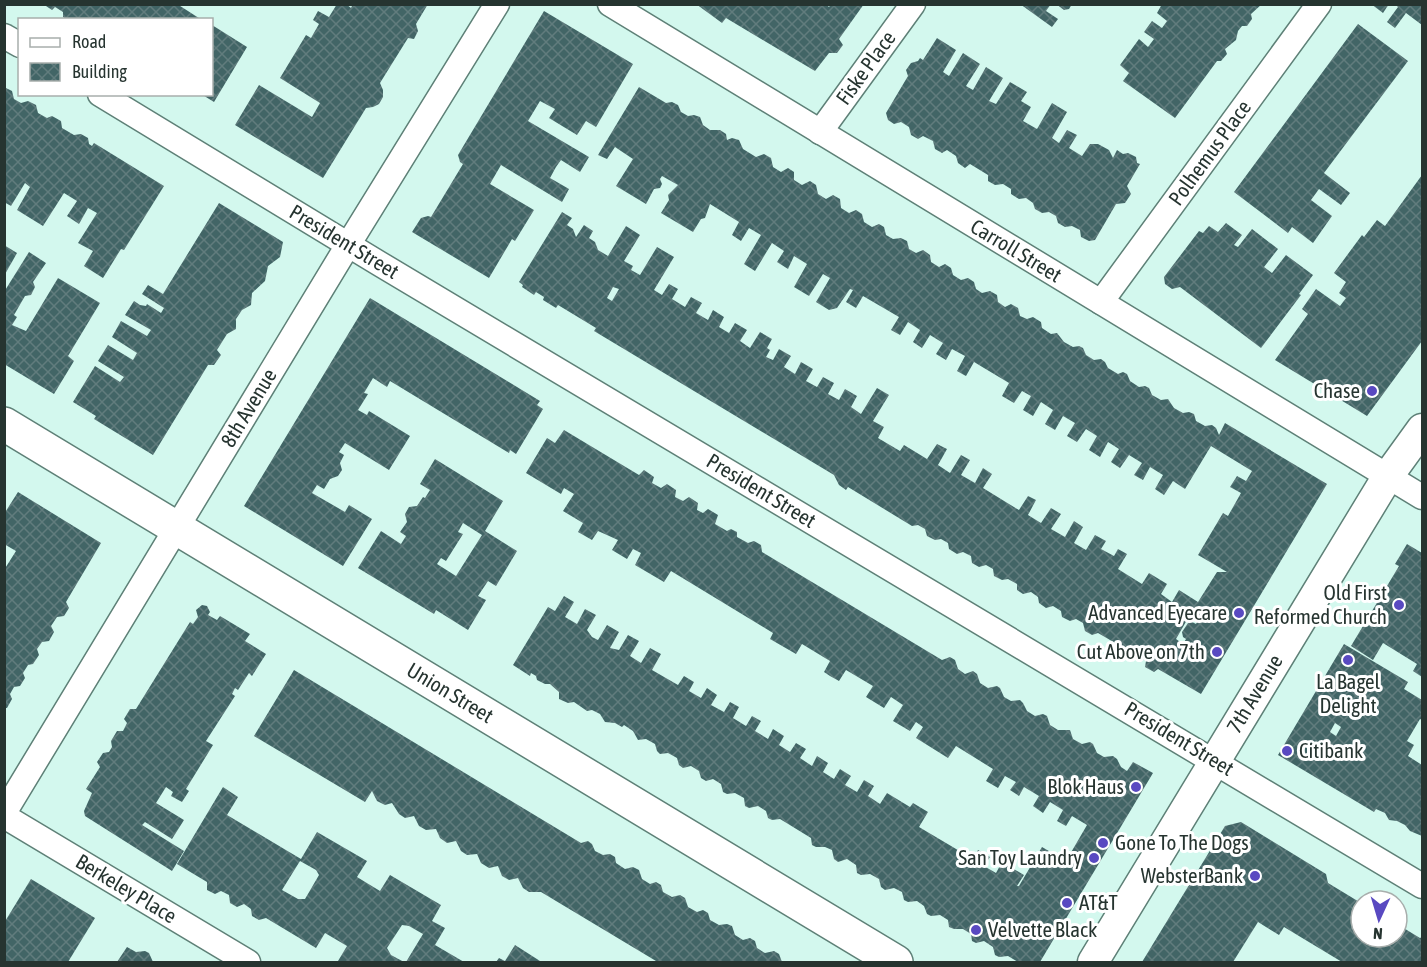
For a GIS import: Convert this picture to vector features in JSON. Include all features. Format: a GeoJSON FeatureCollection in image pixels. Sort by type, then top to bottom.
{"type":"FeatureCollection","features":[{"type":"Feature","properties":{"kind":"main road","name":"Union Street"},"geometry":{"type":"LineString","coordinates":[[4,424],[896,963]]}},
{"type":"Feature","properties":{"kind":"street","name":"8th Avenue"},"geometry":{"type":"LineString","coordinates":[[4,814],[348,245],[497,4]]}},
{"type":"Feature","properties":{"kind":"street","name":"Carroll Street"},"geometry":{"type":"LineString","coordinates":[[610,4],[1422,496]]}},
{"type":"Feature","properties":{"kind":"street","name":"Fiske Place"},"geometry":{"type":"LineString","coordinates":[[820,132],[913,4]]}},
{"type":"Feature","properties":{"kind":"street","name":"Polhemus Place"},"geometry":{"type":"LineString","coordinates":[[1101,302],[1319,4]]}},
{"type":"Feature","properties":{"kind":"street"},"geometry":{"type":"LineString","coordinates":[[4,36],[18,44]]}},
{"type":"Feature","properties":{"kind":"street","name":"President Street"},"geometry":{"type":"LineString","coordinates":[[103,96],[348,245],[1422,886]]}},
{"type":"Feature","properties":{"kind":"street","name":"7th Avenue"},"geometry":{"type":"LineString","coordinates":[[1093,963],[1388,476],[1422,429]]}},
{"type":"Feature","properties":{"kind":"street","name":"Berkeley Place"},"geometry":{"type":"LineString","coordinates":[[4,814],[248,963]]}},
{"type":"Feature","properties":{"kind":"building"},"geometry":{"type":"Polygon","coordinates":[[[43,4],[177,4],[199,18],[65,18],[63,12],[55,7],[52,10],[43,4]]]}},
{"type":"Feature","properties":{"kind":"building"},"geometry":{"type":"Polygon","coordinates":[[[337,4],[346,4],[351,8],[353,4],[428,4],[416,24],[418,31],[414,39],[408,38],[380,83],[383,97],[379,104],[366,108],[323,178],[235,125],[259,85],[312,117],[320,103],[280,78],[306,35],[311,38],[319,24],[313,20],[318,11],[329,17],[337,4]]]}},
{"type":"Feature","properties":{"kind":"building"},"geometry":{"type":"Polygon","coordinates":[[[696,4],[826,4],[829,7],[831,4],[864,4],[839,39],[843,45],[837,53],[829,53],[815,71],[726,18],[722,23],[696,4]]]}},
{"type":"Feature","properties":{"kind":"building"},"geometry":{"type":"Polygon","coordinates":[[[1020,4],[1051,4],[1046,11],[1058,19],[1052,27],[1020,4]]]}},
{"type":"Feature","properties":{"kind":"building"},"geometry":{"type":"Polygon","coordinates":[[[1056,4],[1072,4],[1069,9],[1064,10],[1056,4]]]}},
{"type":"Feature","properties":{"kind":"building"},"geometry":{"type":"Polygon","coordinates":[[[1162,4],[1262,4],[1251,14],[1252,19],[1247,26],[1242,26],[1238,31],[1236,40],[1225,49],[1227,54],[1221,61],[1217,61],[1175,118],[1123,81],[1129,73],[1120,65],[1139,39],[1148,47],[1154,39],[1144,32],[1152,21],[1162,28],[1167,21],[1157,13],[1162,4]]]}},
{"type":"Feature","properties":{"kind":"building"},"geometry":{"type":"Polygon","coordinates":[[[1371,4],[1389,4],[1383,13],[1371,4]]]}},
{"type":"Feature","properties":{"kind":"building"},"geometry":{"type":"Polygon","coordinates":[[[1395,4],[1422,4],[1422,25],[1406,13],[1395,28],[1387,22],[1398,7],[1395,4]]]}},
{"type":"Feature","properties":{"kind":"building"},"geometry":{"type":"Polygon","coordinates":[[[544,11],[633,64],[596,127],[586,121],[577,135],[549,118],[555,109],[540,101],[528,121],[589,157],[580,172],[561,160],[556,167],[550,178],[569,189],[562,202],[501,165],[490,184],[534,210],[515,241],[512,239],[489,278],[412,232],[421,218],[431,217],[463,164],[458,155],[544,11]]]}},
{"type":"Feature","properties":{"kind":"building"},"geometry":{"type":"Polygon","coordinates":[[[1358,24],[1408,61],[1324,173],[1350,193],[1341,205],[1319,189],[1311,200],[1332,216],[1313,243],[1292,227],[1288,233],[1234,192],[1358,24]]]}},
{"type":"Feature","properties":{"kind":"building"},"geometry":{"type":"Polygon","coordinates":[[[213,26],[247,47],[214,102],[204,96],[213,96],[213,26]]]}},
{"type":"Feature","properties":{"kind":"building"},"geometry":{"type":"Polygon","coordinates":[[[937,38],[956,50],[943,72],[949,76],[963,53],[980,64],[966,86],[973,90],[986,67],[1003,78],[989,101],[996,104],[1010,82],[1027,92],[1021,101],[1031,107],[1023,121],[1037,129],[1052,103],[1067,112],[1052,138],[1059,143],[1067,130],[1077,135],[1069,148],[1082,156],[1090,144],[1098,144],[1109,150],[1113,158],[1117,150],[1136,157],[1137,163],[1140,164],[1127,186],[1131,194],[1125,203],[1116,204],[1095,240],[1089,241],[1081,237],[1080,230],[1058,223],[1056,216],[1049,212],[1042,213],[1035,209],[1033,203],[1026,198],[1019,199],[1011,194],[1011,189],[1003,184],[995,185],[988,181],[988,175],[970,164],[965,168],[958,163],[956,156],[947,150],[942,153],[935,149],[933,141],[923,136],[918,139],[911,135],[909,127],[901,122],[894,124],[888,120],[886,113],[908,76],[906,70],[911,63],[920,58],[923,60],[937,38]]]}},
{"type":"Feature","properties":{"kind":"building"},"geometry":{"type":"Polygon","coordinates":[[[4,87],[12,91],[14,99],[21,103],[28,101],[36,105],[38,113],[61,121],[62,128],[74,135],[81,134],[88,138],[92,146],[94,143],[164,186],[124,250],[121,249],[103,278],[84,266],[93,251],[78,243],[97,213],[88,208],[79,224],[67,216],[77,201],[64,193],[43,226],[17,210],[30,187],[25,183],[11,206],[4,202],[4,87]]]}},
{"type":"Feature","properties":{"kind":"building"},"geometry":{"type":"Polygon","coordinates":[[[639,87],[666,103],[672,102],[678,105],[681,112],[688,116],[700,117],[703,125],[710,130],[720,130],[726,134],[727,140],[732,138],[739,140],[743,149],[756,157],[764,154],[771,158],[773,167],[781,172],[788,168],[794,172],[794,180],[802,185],[810,181],[816,185],[818,194],[826,199],[833,195],[840,199],[841,208],[849,213],[856,210],[862,214],[864,222],[872,227],[879,224],[884,227],[886,235],[893,239],[901,238],[907,241],[909,249],[916,253],[923,250],[930,255],[931,262],[939,267],[945,264],[951,268],[953,275],[961,280],[968,278],[974,282],[976,289],[982,293],[990,291],[997,295],[998,302],[1005,307],[1011,304],[1018,308],[1020,316],[1027,319],[1033,317],[1041,322],[1042,328],[1051,334],[1057,333],[1064,342],[1073,347],[1083,348],[1086,355],[1094,360],[1101,359],[1108,368],[1118,374],[1123,372],[1127,374],[1130,381],[1139,387],[1149,388],[1152,395],[1161,400],[1168,399],[1174,408],[1183,413],[1194,414],[1196,421],[1205,426],[1212,425],[1219,435],[1225,423],[1327,484],[1201,694],[1158,669],[1154,672],[1145,667],[1146,661],[1098,633],[1092,635],[1085,631],[1083,623],[1076,619],[1070,621],[1062,617],[1061,611],[1053,606],[1046,608],[1031,592],[1023,594],[1017,590],[1017,584],[994,576],[993,569],[986,565],[979,567],[972,563],[971,556],[963,552],[957,554],[949,549],[948,543],[927,536],[925,529],[918,525],[912,526],[848,487],[846,490],[839,485],[834,475],[594,331],[596,328],[558,305],[556,308],[543,300],[544,297],[536,292],[534,295],[522,287],[523,285],[519,282],[562,212],[572,218],[567,225],[573,229],[576,237],[584,225],[593,231],[589,238],[595,242],[598,250],[608,256],[626,226],[640,235],[624,261],[633,266],[631,270],[640,275],[657,247],[674,257],[654,290],[662,295],[669,284],[678,289],[672,299],[685,307],[691,297],[702,303],[696,313],[708,320],[713,310],[724,317],[719,327],[729,333],[735,323],[747,330],[740,341],[750,348],[760,332],[772,339],[767,348],[770,350],[766,357],[773,360],[779,349],[791,356],[784,367],[795,374],[801,362],[813,369],[806,381],[817,387],[823,377],[834,383],[828,394],[839,400],[845,389],[857,396],[851,407],[861,414],[877,388],[889,395],[873,421],[884,427],[878,438],[900,451],[904,445],[927,459],[937,444],[947,449],[938,465],[950,473],[961,455],[970,460],[961,475],[975,483],[983,468],[992,474],[983,488],[1019,510],[1028,496],[1036,500],[1028,515],[1041,523],[1051,508],[1061,514],[1051,529],[1065,537],[1074,521],[1083,527],[1074,543],[1086,550],[1095,535],[1106,541],[1101,549],[1114,556],[1118,549],[1127,554],[1118,569],[1142,584],[1149,573],[1167,584],[1161,594],[1172,602],[1179,590],[1198,602],[1217,572],[1227,572],[1198,555],[1223,513],[1228,516],[1241,493],[1230,487],[1237,476],[1246,481],[1252,471],[1211,446],[1185,489],[1173,481],[1164,495],[1155,489],[1163,475],[1150,467],[1143,480],[1134,475],[1142,463],[1129,455],[1120,468],[1111,462],[1119,449],[1108,442],[1100,457],[1089,450],[1097,436],[1086,429],[1077,442],[1067,436],[1075,423],[1063,416],[1055,430],[1045,424],[1053,410],[1041,402],[1033,416],[1023,410],[1031,396],[1022,391],[1014,403],[1002,396],[1009,383],[974,362],[966,376],[957,371],[965,356],[952,349],[946,360],[936,354],[943,343],[930,335],[922,348],[913,342],[920,330],[908,322],[900,335],[891,330],[899,317],[863,296],[856,308],[846,302],[853,290],[850,289],[837,308],[829,310],[816,302],[830,278],[823,274],[809,296],[794,287],[807,264],[794,256],[788,269],[777,262],[784,251],[772,243],[755,271],[744,264],[761,235],[749,228],[741,241],[732,235],[739,222],[710,204],[705,218],[701,219],[693,232],[661,213],[669,200],[668,195],[678,185],[662,176],[660,188],[654,189],[646,204],[616,186],[633,159],[615,147],[607,159],[598,155],[639,87]],[[613,287],[607,298],[612,301],[619,289],[613,287]],[[1191,613],[1176,639],[1183,644],[1186,639],[1182,632],[1188,623],[1196,624],[1199,618],[1191,613]]]}},
{"type":"Feature","properties":{"kind":"building"},"geometry":{"type":"Polygon","coordinates":[[[1422,175],[1422,341],[1367,416],[1275,360],[1308,314],[1302,309],[1316,289],[1340,306],[1346,298],[1339,293],[1346,282],[1334,273],[1362,235],[1364,237],[1377,220],[1385,226],[1422,175]]]}},
{"type":"Feature","properties":{"kind":"building"},"geometry":{"type":"Polygon","coordinates":[[[219,203],[283,242],[280,257],[268,266],[265,281],[252,293],[251,305],[242,310],[236,319],[236,329],[227,334],[217,350],[221,355],[214,365],[208,365],[153,455],[94,419],[96,416],[73,402],[95,366],[120,382],[124,377],[98,361],[108,345],[133,360],[137,353],[112,337],[121,321],[147,336],[151,330],[125,315],[134,301],[140,305],[146,306],[147,304],[161,313],[164,308],[142,294],[148,285],[163,294],[219,203]]]}},
{"type":"Feature","properties":{"kind":"building"},"geometry":{"type":"Polygon","coordinates":[[[1226,223],[1242,235],[1234,245],[1238,247],[1252,229],[1278,249],[1264,267],[1272,273],[1286,255],[1313,275],[1299,294],[1301,295],[1261,348],[1180,287],[1172,289],[1165,284],[1164,277],[1199,231],[1203,233],[1209,226],[1218,232],[1226,223]]]}},
{"type":"Feature","properties":{"kind":"building"},"geometry":{"type":"Polygon","coordinates":[[[4,245],[17,253],[4,276],[4,245]]]}},
{"type":"Feature","properties":{"kind":"building"},"geometry":{"type":"Polygon","coordinates":[[[29,252],[46,263],[33,282],[35,287],[31,295],[25,296],[14,315],[17,317],[12,325],[26,331],[58,278],[100,303],[68,356],[74,361],[54,394],[4,364],[4,292],[29,252]]]}},
{"type":"Feature","properties":{"kind":"building"},"geometry":{"type":"Polygon","coordinates":[[[370,298],[540,401],[537,405],[543,409],[516,454],[510,450],[509,453],[390,381],[387,387],[373,378],[364,393],[368,394],[358,410],[367,415],[369,411],[410,436],[389,470],[345,443],[339,452],[344,455],[340,463],[342,470],[338,476],[330,479],[324,489],[317,485],[312,493],[345,512],[349,505],[372,519],[343,566],[244,506],[370,298]]]}},
{"type":"Feature","properties":{"kind":"building"},"geometry":{"type":"Polygon","coordinates":[[[564,430],[639,475],[644,470],[654,477],[652,483],[661,488],[667,484],[676,490],[675,497],[683,501],[689,497],[698,503],[697,510],[703,513],[708,509],[718,515],[715,524],[727,531],[731,529],[737,532],[737,537],[748,543],[754,541],[761,545],[762,552],[942,660],[950,657],[955,660],[958,669],[965,674],[973,671],[977,674],[980,683],[988,688],[997,686],[1004,697],[1011,701],[1020,700],[1027,711],[1035,716],[1043,714],[1047,716],[1050,725],[1058,730],[1070,730],[1073,739],[1082,744],[1090,742],[1097,753],[1104,757],[1113,756],[1127,771],[1133,762],[1153,773],[1040,962],[1018,962],[1008,956],[995,955],[993,947],[984,941],[976,943],[972,941],[971,934],[963,929],[949,927],[948,920],[940,915],[927,914],[924,906],[917,901],[904,900],[902,892],[894,888],[885,890],[881,887],[879,879],[870,874],[857,873],[856,865],[847,859],[838,862],[834,859],[832,850],[812,845],[811,838],[780,819],[768,818],[766,811],[758,806],[749,808],[745,806],[744,798],[735,793],[723,792],[721,784],[713,779],[706,781],[701,778],[699,771],[691,766],[683,768],[679,765],[677,758],[668,753],[660,754],[655,744],[646,739],[638,740],[633,731],[624,725],[622,727],[615,723],[605,722],[600,714],[592,710],[587,711],[574,702],[568,703],[559,699],[559,692],[550,684],[537,680],[536,676],[531,673],[530,676],[513,665],[548,607],[555,611],[564,596],[574,602],[565,617],[577,624],[585,609],[596,615],[587,630],[592,637],[598,640],[607,625],[619,632],[610,648],[619,650],[628,635],[639,641],[630,656],[641,663],[650,648],[661,654],[652,670],[678,685],[684,676],[694,682],[689,691],[701,698],[707,688],[717,695],[711,705],[724,712],[730,702],[739,707],[733,718],[746,726],[752,716],[761,721],[755,731],[768,739],[773,729],[784,736],[779,745],[790,752],[796,743],[806,749],[800,758],[812,766],[817,756],[828,763],[823,772],[834,779],[840,769],[851,776],[845,785],[857,792],[864,780],[874,786],[868,796],[880,804],[887,793],[910,807],[913,803],[928,812],[919,827],[973,859],[978,850],[990,857],[984,866],[996,873],[1002,862],[1024,875],[1017,886],[1042,847],[1066,861],[1087,825],[1072,816],[1066,826],[1057,821],[1063,810],[1050,802],[1043,813],[1033,806],[1039,796],[1024,787],[1019,796],[1010,790],[1016,782],[1005,776],[998,788],[986,781],[993,769],[956,746],[948,758],[916,738],[923,727],[916,722],[910,731],[893,721],[903,705],[891,697],[884,708],[866,697],[873,686],[846,670],[839,681],[830,676],[824,672],[830,661],[802,644],[796,654],[770,639],[773,633],[671,571],[664,582],[635,565],[641,553],[633,549],[627,559],[612,550],[618,540],[598,531],[592,540],[578,532],[583,523],[563,511],[574,494],[564,488],[561,494],[526,473],[547,438],[555,443],[564,430]]]}},
{"type":"Feature","properties":{"kind":"building"},"geometry":{"type":"Polygon","coordinates":[[[435,459],[503,501],[485,531],[517,551],[496,586],[488,581],[478,596],[486,600],[468,630],[436,610],[434,614],[358,568],[381,531],[401,544],[406,536],[400,532],[407,522],[405,514],[409,507],[417,506],[430,490],[420,484],[435,459]],[[463,523],[458,532],[463,534],[446,561],[441,558],[437,564],[456,576],[482,535],[463,523]]]}},
{"type":"Feature","properties":{"kind":"building"},"geometry":{"type":"Polygon","coordinates":[[[18,492],[101,543],[66,602],[69,608],[64,616],[57,617],[51,626],[54,632],[49,641],[42,642],[37,649],[39,655],[33,664],[28,665],[23,673],[25,678],[20,686],[14,687],[10,694],[12,699],[7,708],[4,708],[4,570],[16,551],[4,544],[4,514],[18,492]]]}},
{"type":"Feature","properties":{"kind":"building","name":"Old First Reformed Church"},"geometry":{"type":"Polygon","coordinates":[[[1407,544],[1422,553],[1422,677],[1413,671],[1417,664],[1383,643],[1373,660],[1351,646],[1399,566],[1395,564],[1407,544]]]}},
{"type":"Feature","properties":{"kind":"building"},"geometry":{"type":"Polygon","coordinates":[[[202,605],[207,606],[210,612],[208,615],[217,620],[220,616],[250,634],[245,641],[266,654],[252,676],[249,673],[238,690],[235,688],[232,694],[235,696],[206,741],[213,745],[186,789],[189,791],[182,802],[171,796],[173,792],[166,787],[156,803],[184,820],[172,839],[145,822],[142,825],[184,851],[172,871],[85,816],[84,811],[92,793],[86,789],[100,767],[97,762],[103,753],[109,752],[112,747],[111,741],[117,731],[123,731],[127,723],[124,719],[130,709],[136,709],[190,622],[193,624],[198,617],[196,610],[202,605]]]}},
{"type":"Feature","properties":{"kind":"building"},"geometry":{"type":"Polygon","coordinates":[[[1344,644],[1408,682],[1404,689],[1422,700],[1422,720],[1420,719],[1407,741],[1414,745],[1408,756],[1422,765],[1422,836],[1410,831],[1397,821],[1389,820],[1385,813],[1376,809],[1374,812],[1278,755],[1344,644]],[[1362,679],[1356,688],[1362,691],[1368,682],[1362,679]],[[1335,723],[1330,732],[1336,736],[1341,727],[1335,723]]]}},
{"type":"Feature","properties":{"kind":"building"},"geometry":{"type":"Polygon","coordinates":[[[294,670],[581,843],[588,841],[595,851],[615,857],[616,863],[625,869],[633,867],[639,870],[642,879],[650,884],[656,882],[661,885],[663,892],[672,897],[680,895],[685,898],[688,907],[697,912],[703,910],[708,913],[710,920],[719,925],[732,926],[735,935],[743,940],[750,938],[755,941],[757,948],[765,953],[774,951],[779,954],[782,962],[655,962],[541,892],[529,892],[523,888],[518,878],[509,880],[502,876],[498,866],[489,868],[481,863],[477,854],[467,855],[461,851],[456,841],[447,843],[440,838],[436,829],[426,830],[419,826],[414,816],[405,818],[399,814],[392,803],[385,805],[377,801],[372,791],[365,802],[254,736],[294,670]]]}},
{"type":"Feature","properties":{"kind":"building"},"geometry":{"type":"Polygon","coordinates":[[[223,787],[238,797],[227,815],[301,859],[317,832],[367,861],[357,877],[380,891],[390,875],[441,905],[432,921],[445,928],[435,945],[464,962],[406,962],[423,934],[409,926],[402,925],[387,948],[391,955],[404,962],[338,961],[347,946],[325,933],[316,948],[266,918],[259,920],[252,916],[251,909],[244,904],[237,907],[230,903],[229,895],[221,891],[215,894],[207,890],[207,882],[177,864],[223,787]],[[300,861],[282,890],[298,899],[305,899],[319,875],[316,870],[300,861]]]}},
{"type":"Feature","properties":{"kind":"building"},"geometry":{"type":"Polygon","coordinates":[[[1241,822],[1326,874],[1328,883],[1349,896],[1349,949],[1409,949],[1409,931],[1422,937],[1422,962],[1342,962],[1284,927],[1279,935],[1258,922],[1233,962],[1142,962],[1225,826],[1241,822]]]}},
{"type":"Feature","properties":{"kind":"building"},"geometry":{"type":"Polygon","coordinates":[[[31,879],[95,918],[68,962],[4,962],[4,923],[31,879]]]}},
{"type":"Feature","properties":{"kind":"building"},"geometry":{"type":"Polygon","coordinates":[[[515,945],[540,961],[496,962],[499,958],[505,961],[515,945]]]}},
{"type":"Feature","properties":{"kind":"building"},"geometry":{"type":"Polygon","coordinates":[[[127,947],[136,952],[149,953],[153,962],[117,962],[127,947]]]}},
{"type":"Feature","properties":{"kind":"place","name":"Chase"},"geometry":{"type":"Point","coordinates":[1372,391]}},
{"type":"Feature","properties":{"kind":"place","name":"Old First Reformed Church"},"geometry":{"type":"Point","coordinates":[1399,605]}},
{"type":"Feature","properties":{"kind":"place","name":"Advanced Eyecare"},"geometry":{"type":"Point","coordinates":[1239,613]}},
{"type":"Feature","properties":{"kind":"place","name":"Cut Above on 7th"},"geometry":{"type":"Point","coordinates":[1217,652]}},
{"type":"Feature","properties":{"kind":"place","name":"La Bagel Delight"},"geometry":{"type":"Point","coordinates":[1348,660]}},
{"type":"Feature","properties":{"kind":"place","name":"Citibank"},"geometry":{"type":"Point","coordinates":[1287,751]}},
{"type":"Feature","properties":{"kind":"place","name":"Blok Haus"},"geometry":{"type":"Point","coordinates":[1136,787]}},
{"type":"Feature","properties":{"kind":"place","name":"Gone To The Dogs"},"geometry":{"type":"Point","coordinates":[1103,843]}},
{"type":"Feature","properties":{"kind":"place","name":"San Toy Laundry"},"geometry":{"type":"Point","coordinates":[1094,858]}},
{"type":"Feature","properties":{"kind":"place","name":"WebsterBank"},"geometry":{"type":"Point","coordinates":[1255,876]}},
{"type":"Feature","properties":{"kind":"place","name":"AT&T"},"geometry":{"type":"Point","coordinates":[1067,903]}},
{"type":"Feature","properties":{"kind":"place","name":"Velvette Black"},"geometry":{"type":"Point","coordinates":[976,930]}}]}
